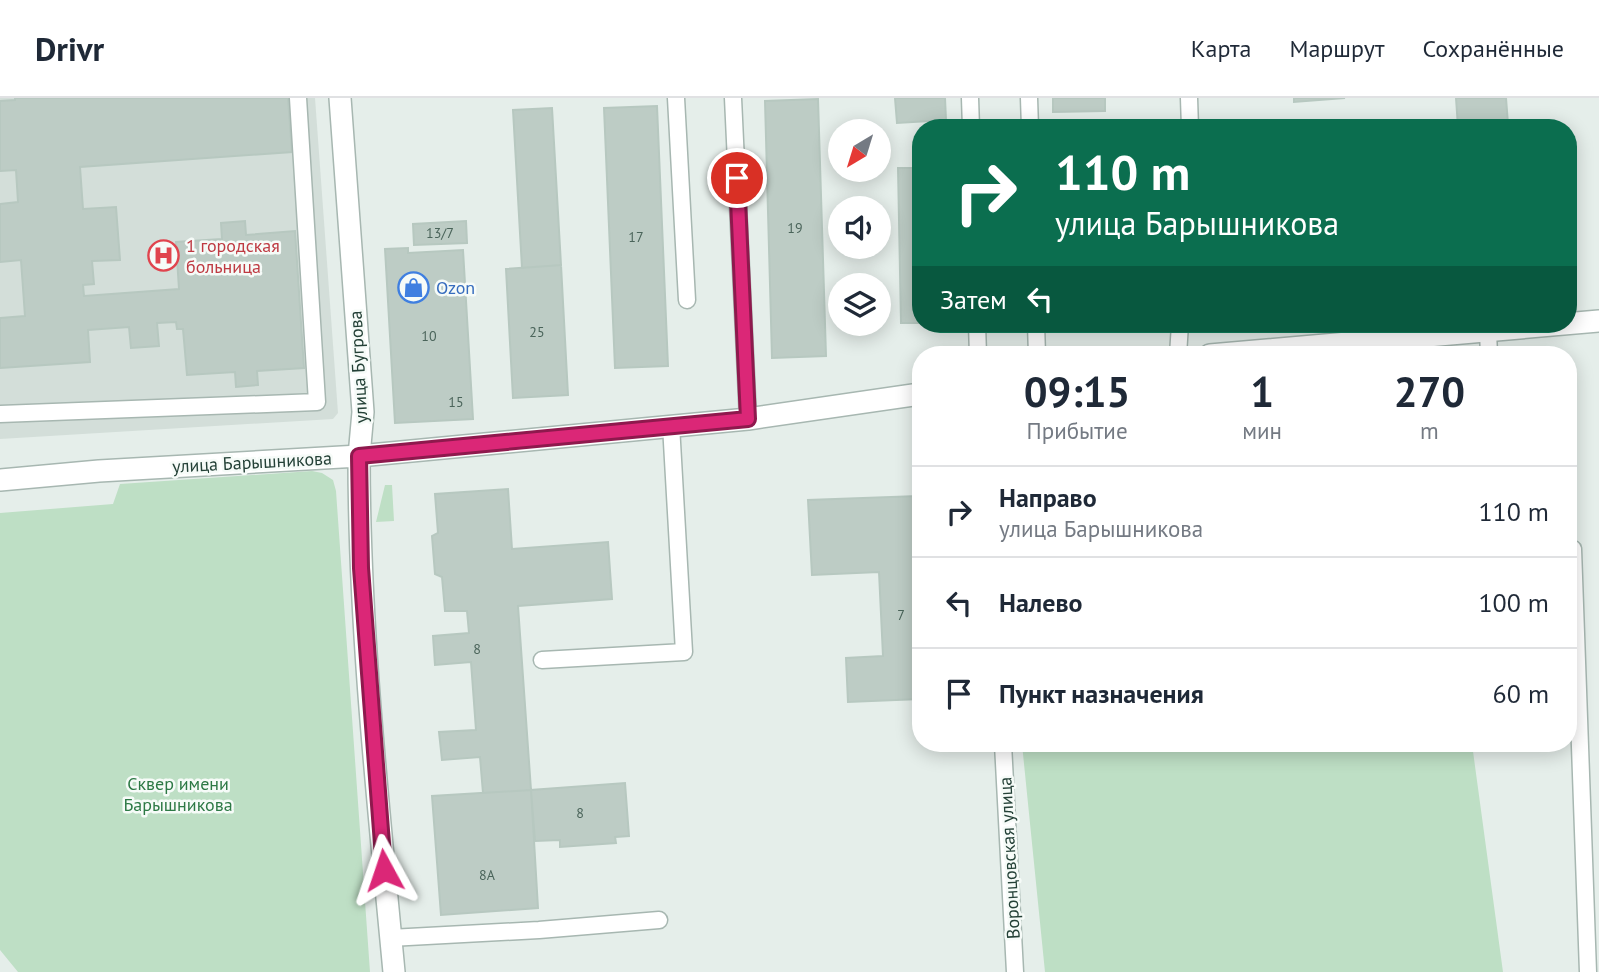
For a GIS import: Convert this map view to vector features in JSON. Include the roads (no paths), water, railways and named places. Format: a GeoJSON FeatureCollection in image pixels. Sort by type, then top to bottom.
{"type":"FeatureCollection","features":[{"type":"Feature","properties":{"kind":"street","name":"улица Бугрова"},"geometry":{"type":"LineString","coordinates":[[340,98],[363,412],[359,456],[362,580],[374,760],[394,972]]}},
{"type":"Feature","properties":{"kind":"street"},"geometry":{"type":"LineString","coordinates":[[1577,323],[1599,321]]}},
{"type":"Feature","properties":{"kind":"street"},"geometry":{"type":"LineString","coordinates":[[1319,346],[1476,333]]}},
{"type":"Feature","properties":{"kind":"street","name":"улица Барышникова"},"geometry":{"type":"LineString","coordinates":[[0,480],[99,471],[359,456],[748,419],[912,395]]}},
{"type":"Feature","properties":{"kind":"lane"},"geometry":{"type":"LineString","coordinates":[[0,414],[317,402],[298,98]]}},
{"type":"Feature","properties":{"kind":"lane"},"geometry":{"type":"LineString","coordinates":[[676,98],[687,300]]}},
{"type":"Feature","properties":{"kind":"lane"},"geometry":{"type":"LineString","coordinates":[[733,98],[748,419]]}},
{"type":"Feature","properties":{"kind":"lane"},"geometry":{"type":"LineString","coordinates":[[970,98],[971,119]]}},
{"type":"Feature","properties":{"kind":"lane"},"geometry":{"type":"LineString","coordinates":[[1029,98],[1030,119]]}},
{"type":"Feature","properties":{"kind":"lane"},"geometry":{"type":"LineString","coordinates":[[1189,98],[1190,119]]}},
{"type":"Feature","properties":{"kind":"lane"},"geometry":{"type":"LineString","coordinates":[[542,660],[684,652],[671,425]]}},
{"type":"Feature","properties":{"kind":"lane"},"geometry":{"type":"LineString","coordinates":[[1577,662],[1588,972]]}},
{"type":"Feature","properties":{"kind":"lane","name":"Воронцовская улица"},"geometry":{"type":"LineString","coordinates":[[1003,752],[1016,972]]}},
{"type":"Feature","properties":{"kind":"lane"},"geometry":{"type":"LineString","coordinates":[[390,938],[659,920]]}},
{"type":"Feature","properties":{"kind":"place","name":"1 городская больница"},"geometry":{"type":"Point","coordinates":[163,255]}},
{"type":"Feature","properties":{"kind":"place","name":"Ozon"},"geometry":{"type":"Point","coordinates":[413,287]}},
{"type":"Feature","properties":{"kind":"park label","name":"Сквер имени Барышникова"},"geometry":{"type":"Point","coordinates":[178,793]}}]}
